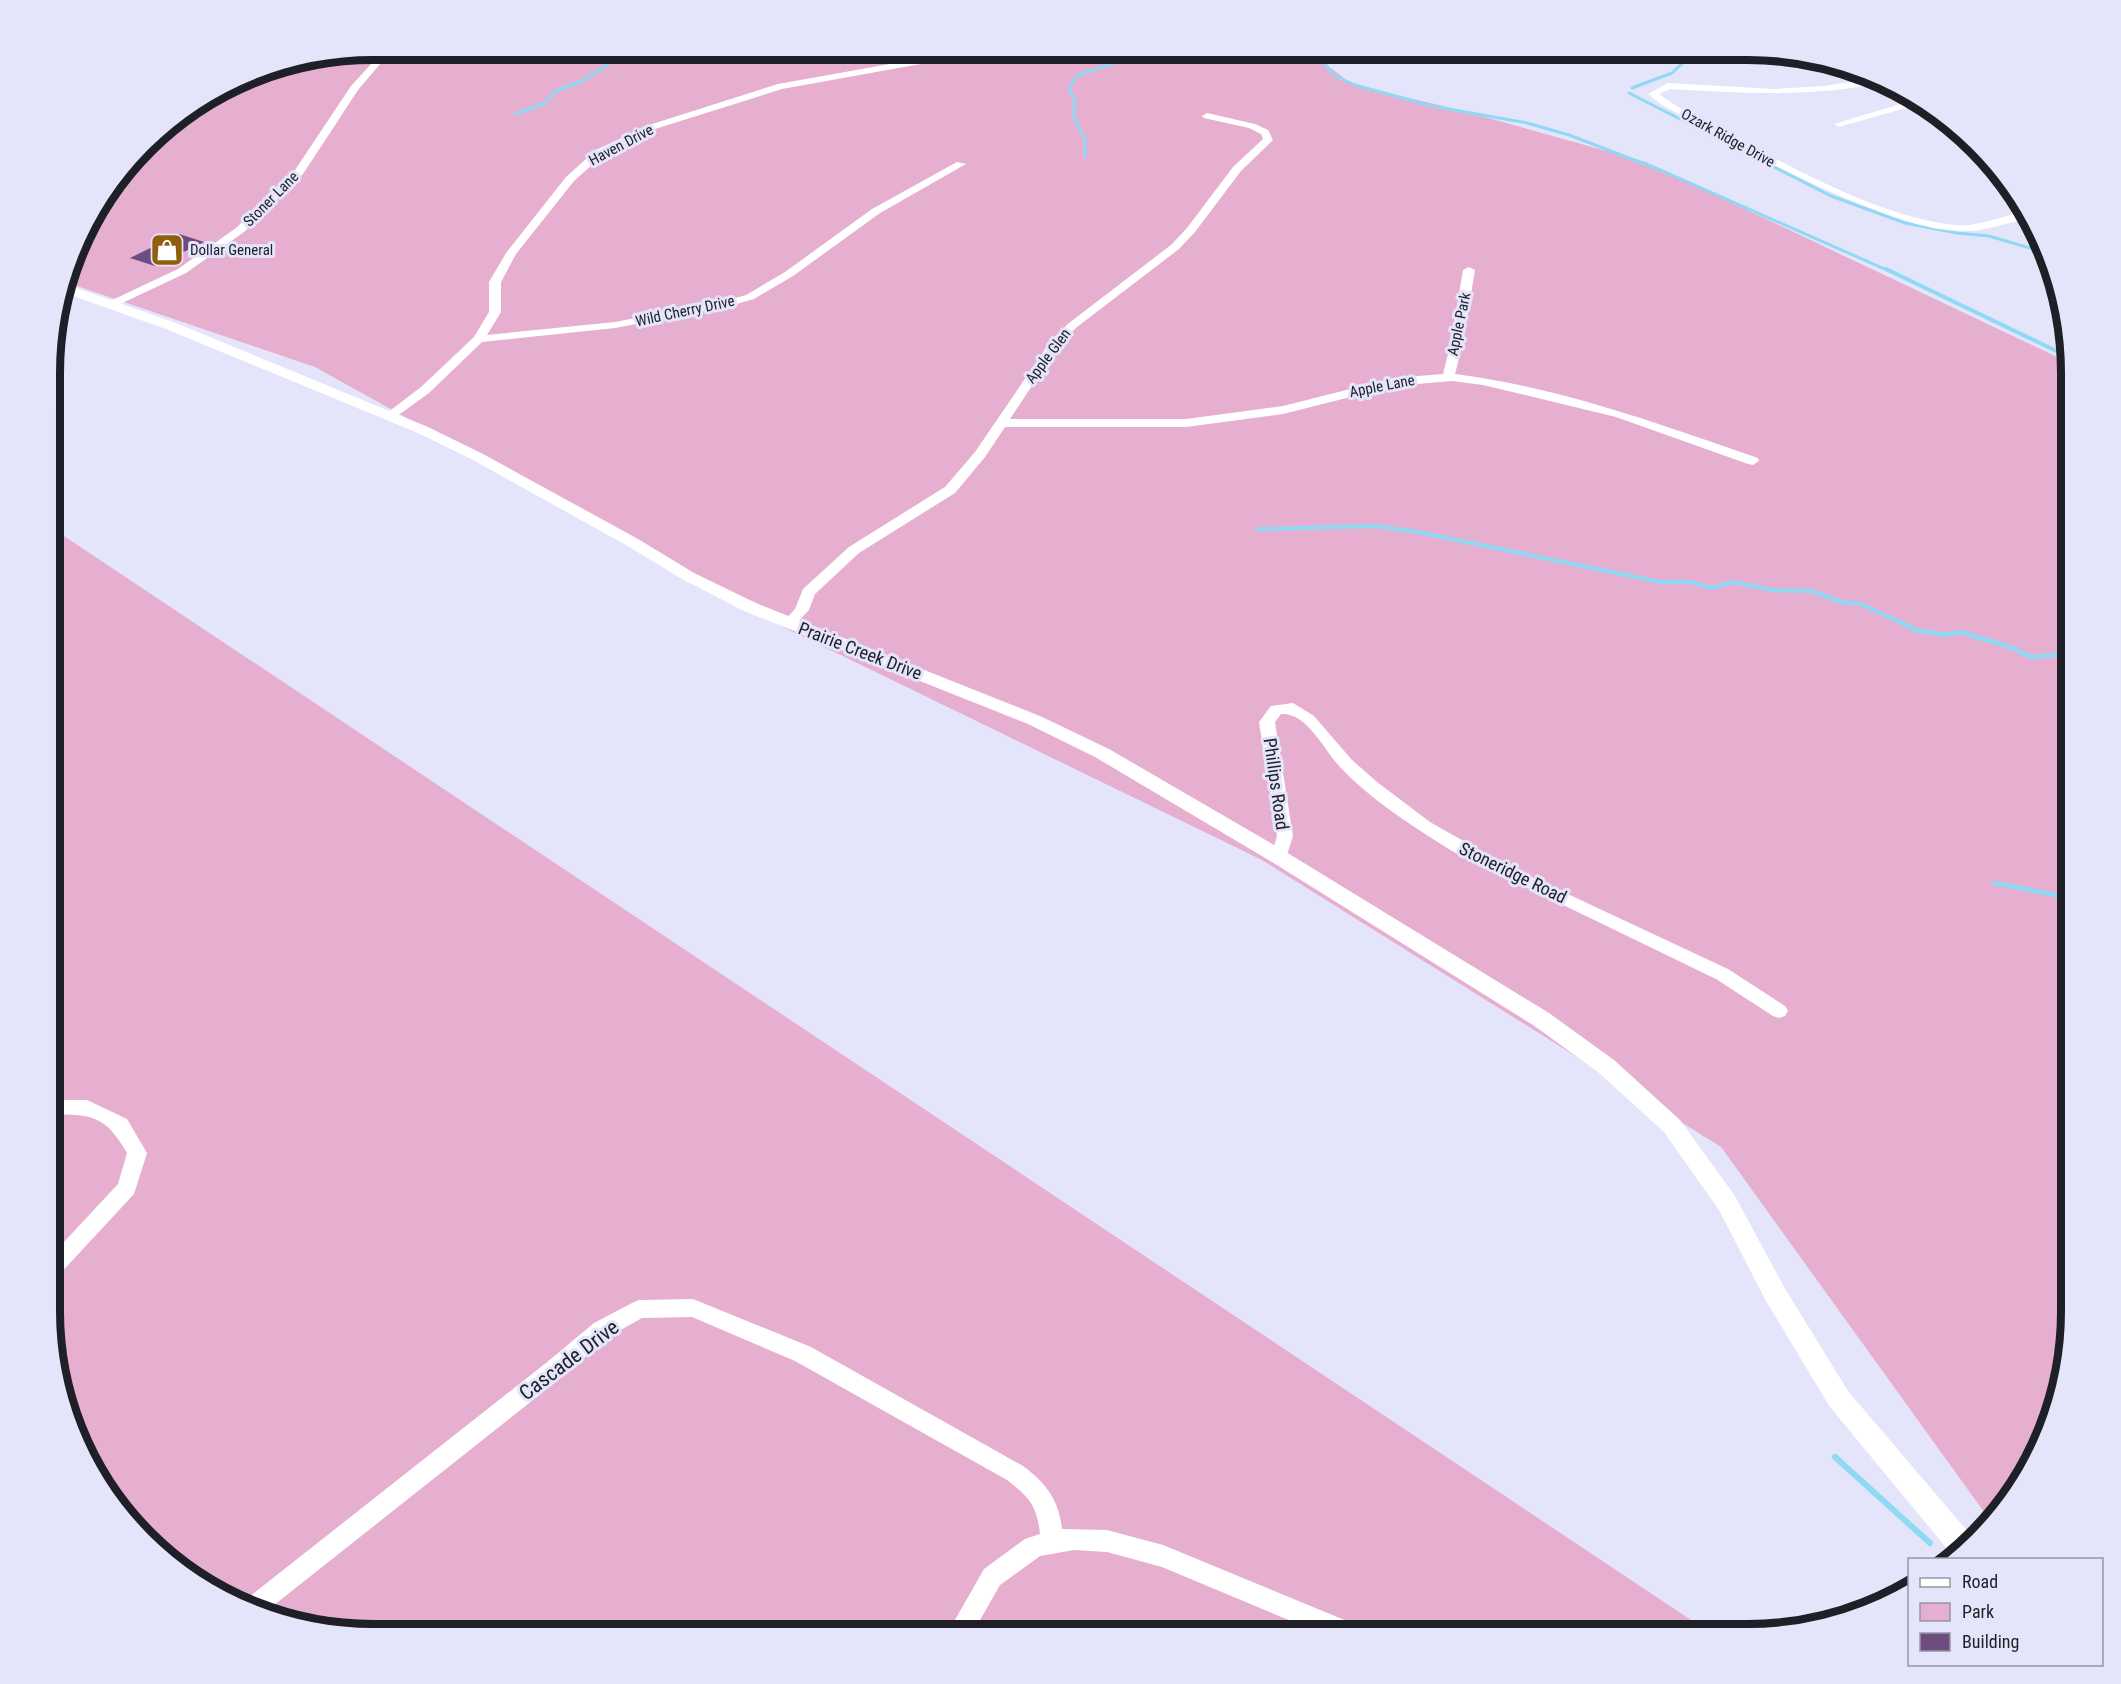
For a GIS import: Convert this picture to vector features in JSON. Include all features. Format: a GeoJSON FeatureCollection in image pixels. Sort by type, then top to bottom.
{"type":"FeatureCollection","features":[{"type":"Feature","properties":{"kind":"main road","name":"Prairie Creek Drive"},"geometry":{"type":"LineString","coordinates":[[71,291],[112,304],[444,440],[750,608],[1053,729],[1102,753],[1279,857],[1541,1019],[1606,1066],[1672,1126],[1727,1203],[1775,1294],[1839,1399],[1959,1542]]}},
{"type":"Feature","properties":{"kind":"street","name":"Stoner Lane"},"geometry":{"type":"LineString","coordinates":[[112,304],[193,265],[240,230],[299,172],[354,88],[379,60]]}},
{"type":"Feature","properties":{"kind":"street","name":"Haven Drive"},"geometry":{"type":"LineString","coordinates":[[389,416],[425,390],[479,339],[495,312],[495,282],[511,253],[570,179],[600,152],[652,127],[748,94],[926,60]]}},
{"type":"Feature","properties":{"kind":"street","name":"Ozark Ridge Drive"},"geometry":{"type":"LineString","coordinates":[[1865,83],[1783,92],[1668,86],[1653,94],[1783,168],[1884,210],[1929,224],[1959,229],[1986,226],[2006,218],[2019,217]]}},
{"type":"Feature","properties":{"kind":"street"},"geometry":{"type":"LineString","coordinates":[[1839,124],[1909,104]]}},
{"type":"Feature","properties":{"kind":"street","name":"Apple Glen"},"geometry":{"type":"LineString","coordinates":[[789,623],[802,610],[808,592],[854,550],[950,490],[966,473],[1002,423],[1056,341],[1079,320],[1175,247],[1191,230],[1237,169],[1268,140],[1265,132],[1252,126],[1207,116]]}},
{"type":"Feature","properties":{"kind":"street","name":"Wild Cherry Drive"},"geometry":{"type":"LineString","coordinates":[[479,339],[615,325],[726,304],[750,297],[773,285],[876,210],[961,164]]}},
{"type":"Feature","properties":{"kind":"street","name":"Apple Park"},"geometry":{"type":"LineString","coordinates":[[1449,377],[1469,270]]}},
{"type":"Feature","properties":{"kind":"street","name":"Apple Lane"},"geometry":{"type":"LineString","coordinates":[[1002,423],[1186,423],[1283,410],[1394,382],[1449,377],[1483,381],[1620,414],[1753,461]]}},
{"type":"Feature","properties":{"kind":"street","name":"Stoneridge Road"},"geometry":{"type":"LineString","coordinates":[[1273,712],[1276,709],[1293,708],[1309,719],[1346,764],[1371,786],[1424,826],[1458,847],[1722,974],[1779,1011]]}},
{"type":"Feature","properties":{"kind":"street","name":"Phillips Road"},"geometry":{"type":"LineString","coordinates":[[1273,712],[1267,722],[1285,836],[1279,857]]}},
{"type":"Feature","properties":{"kind":"street"},"geometry":{"type":"LineString","coordinates":[[60,1107],[87,1107],[120,1124],[137,1153],[127,1188],[60,1260]]}},
{"type":"Feature","properties":{"kind":"street","name":"Cascade Drive"},"geometry":{"type":"LineString","coordinates":[[259,1602],[554,1370],[601,1330],[639,1309],[693,1308],[803,1354],[1005,1467],[1040,1492],[1050,1513],[1052,1541]]}},
{"type":"Feature","properties":{"kind":"street"},"geometry":{"type":"LineString","coordinates":[[965,1624],[992,1577],[1033,1547],[1052,1541],[1074,1539],[1107,1541],[1163,1556],[1326,1624]]}},
{"type":"Feature","properties":{"kind":"green space"},"geometry":{"type":"Polygon","coordinates":[[[373,60],[1320,60],[1353,85],[1456,109],[1646,162],[2060,358],[2061,1311],[2055,1372],[2044,1412],[2029,1450],[2008,1485],[1986,1514],[1721,1147],[1262,860],[781,626],[315,367],[73,285],[92,234],[113,199],[138,167],[182,125],[234,92],[272,77],[312,66],[373,60]]]}},
{"type":"Feature","properties":{"kind":"green space"},"geometry":{"type":"Polygon","coordinates":[[[60,533],[1697,1624],[373,1624],[312,1618],[272,1607],[234,1592],[199,1571],[152,1532],[125,1502],[102,1468],[77,1412],[63,1352],[60,1311],[60,533]]]}},
{"type":"Feature","properties":{"kind":"building","name":"Dollar General"},"geometry":{"type":"Polygon","coordinates":[[[179,234],[204,242],[155,266],[130,258],[179,234]]]}},
{"type":"Feature","properties":{"kind":"waterway"},"geometry":{"type":"LineString","coordinates":[[515,114],[543,104],[556,91],[584,80],[614,60]]}},
{"type":"Feature","properties":{"kind":"waterway"},"geometry":{"type":"LineString","coordinates":[[1085,157],[1085,138],[1074,118],[1075,102],[1069,88],[1078,75],[1122,60]]}},
{"type":"Feature","properties":{"kind":"waterway"},"geometry":{"type":"LineString","coordinates":[[1322,60],[1333,75],[1355,85],[1432,106],[1527,123],[1569,135],[1663,171],[1889,271]]}},
{"type":"Feature","properties":{"kind":"waterway"},"geometry":{"type":"LineString","coordinates":[[1632,88],[1672,73],[1686,60]]}},
{"type":"Feature","properties":{"kind":"waterway"},"geometry":{"type":"LineString","coordinates":[[1629,93],[1831,196],[1905,223],[1957,233],[1989,236],[2036,250]]}},
{"type":"Feature","properties":{"kind":"waterway"},"geometry":{"type":"LineString","coordinates":[[1886,269],[2060,353]]}},
{"type":"Feature","properties":{"kind":"waterway"},"geometry":{"type":"LineString","coordinates":[[1257,529],[1375,526],[1418,532],[1660,582],[1690,582],[1712,588],[1733,582],[1772,590],[1811,591],[1845,603],[1859,603],[1902,623]]}},
{"type":"Feature","properties":{"kind":"waterway"},"geometry":{"type":"LineString","coordinates":[[1899,622],[1916,630],[1946,635],[1960,632],[2010,647],[2031,657],[2061,655]]}},
{"type":"Feature","properties":{"kind":"waterway"},"geometry":{"type":"LineString","coordinates":[[1994,883],[2061,896]]}},
{"type":"Feature","properties":{"kind":"waterway"},"geometry":{"type":"LineString","coordinates":[[1835,1457],[1930,1543]]}},
{"type":"Feature","properties":{"kind":"place","name":"Dollar General"},"geometry":{"type":"Point","coordinates":[167,250]}}]}
